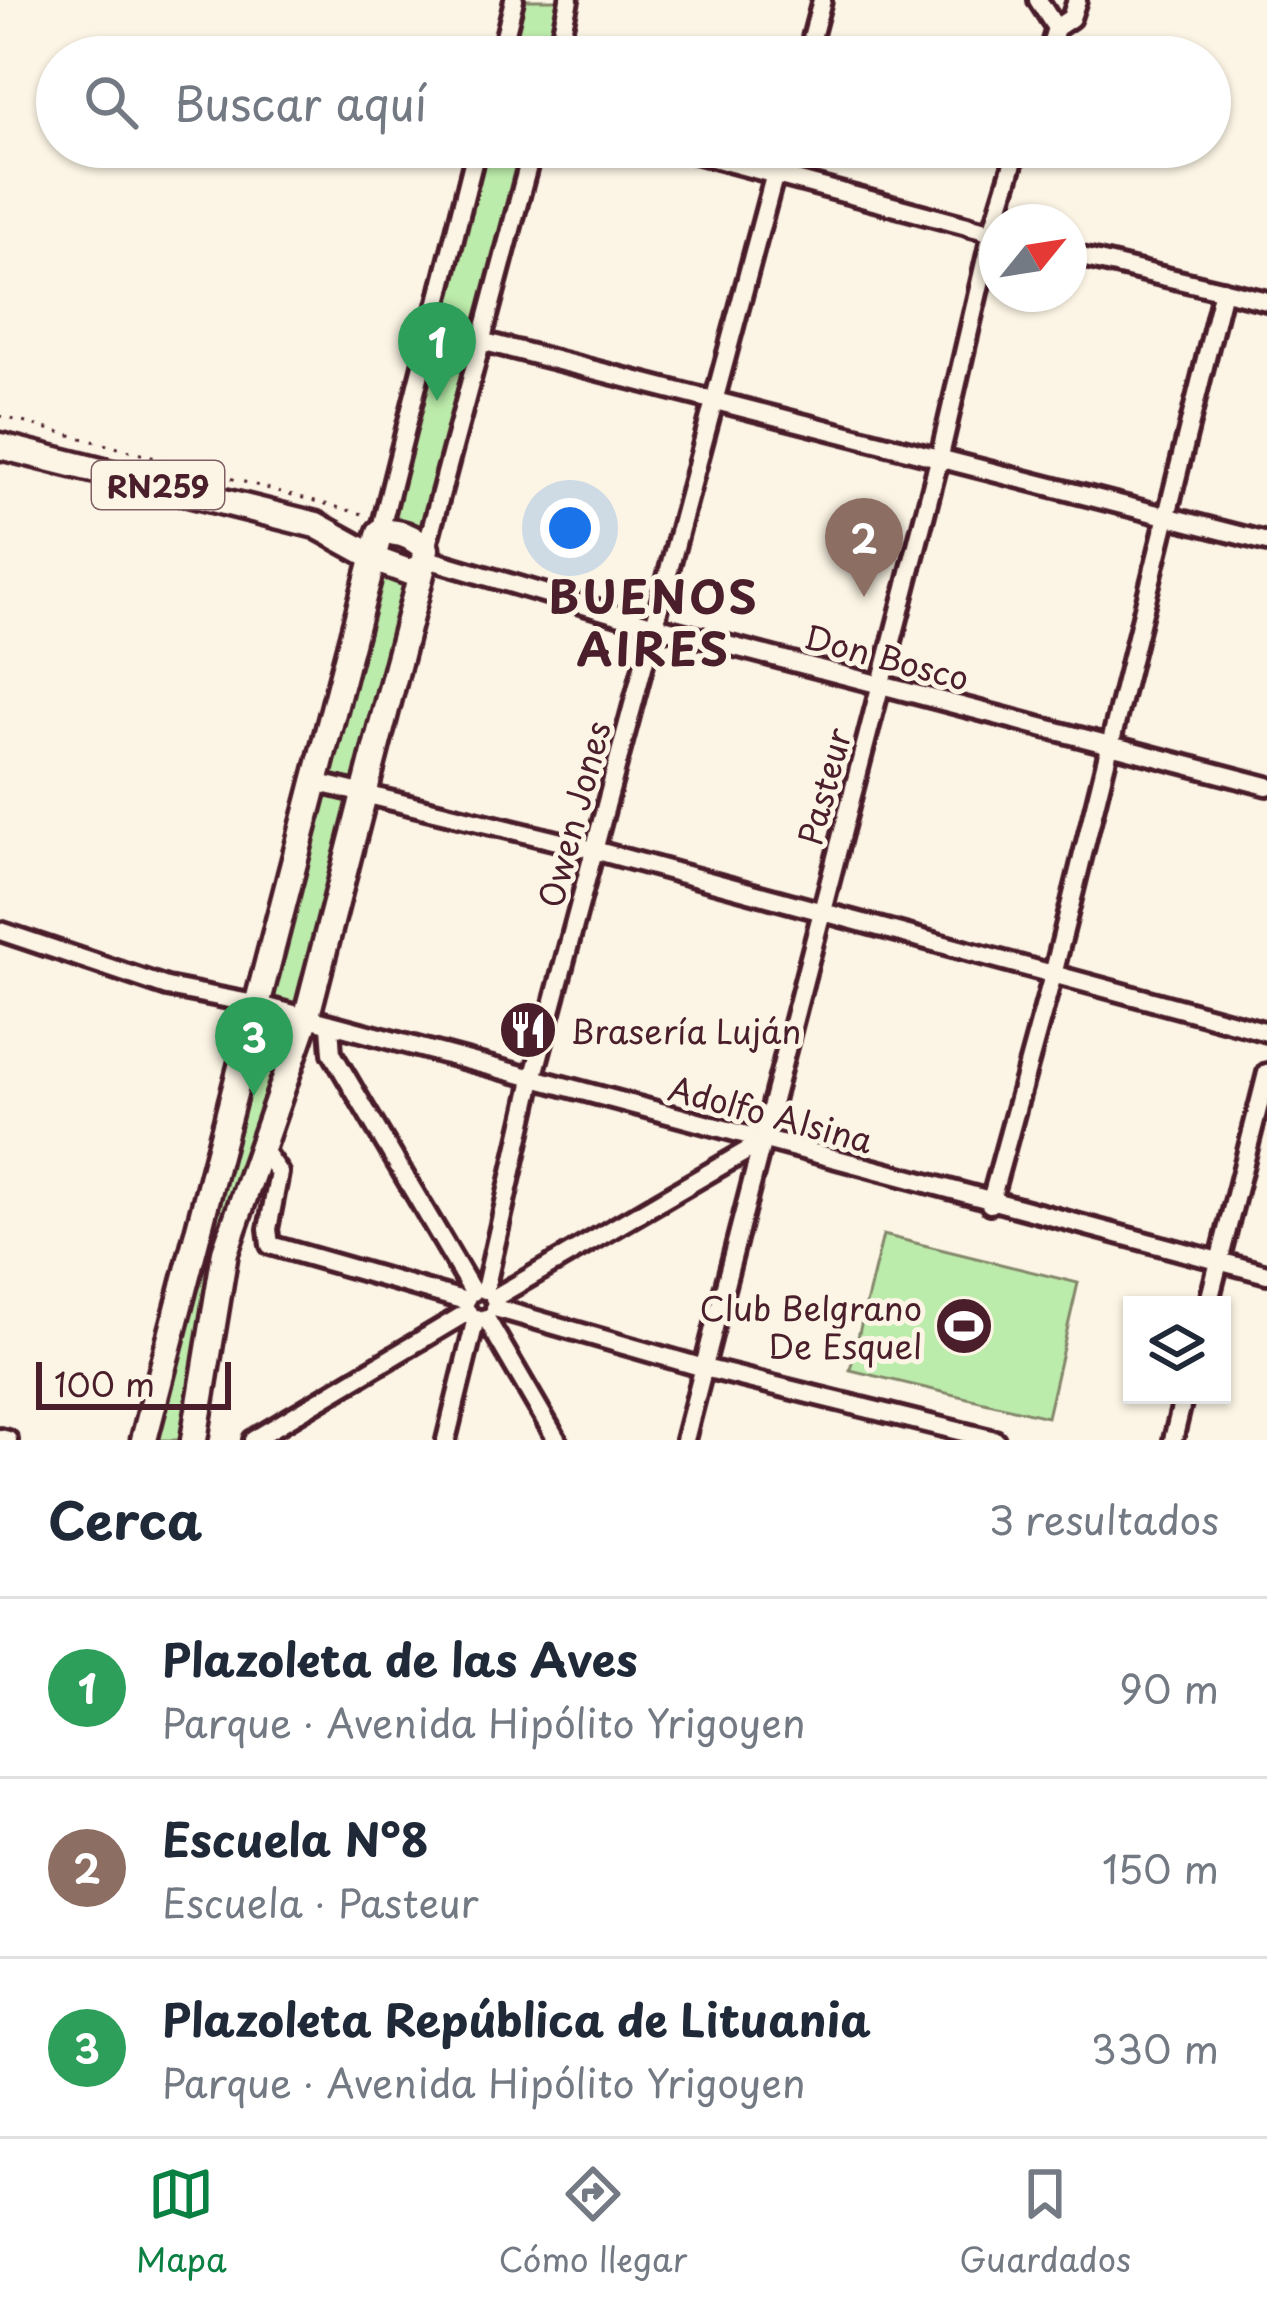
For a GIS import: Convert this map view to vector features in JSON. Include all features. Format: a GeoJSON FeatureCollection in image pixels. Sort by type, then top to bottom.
{"type":"FeatureCollection","features":[{"type":"Feature","properties":{"kind":"highway","name":"RN259"},"geometry":{"type":"LineString","coordinates":[[0,446],[379,541],[403,534],[424,558],[409,572],[394,571],[379,541]]}},
{"type":"Feature","properties":{"kind":"highway"},"geometry":{"type":"LineString","coordinates":[[144,1440],[379,541]]}},
{"type":"Feature","properties":{"kind":"highway"},"geometry":{"type":"LineString","coordinates":[[194,1440],[231,1233],[260,1145],[318,1022],[362,794],[424,558]]}},
{"type":"Feature","properties":{"kind":"highway"},"geometry":{"type":"LineString","coordinates":[[204,1222],[231,1233]]}},
{"type":"Feature","properties":{"kind":"street"},"geometry":{"type":"LineString","coordinates":[[505,36],[514,0]]}},
{"type":"Feature","properties":{"kind":"street"},"geometry":{"type":"LineString","coordinates":[[561,36],[569,0]]}},
{"type":"Feature","properties":{"kind":"street"},"geometry":{"type":"LineString","coordinates":[[813,36],[823,0]]}},
{"type":"Feature","properties":{"kind":"street"},"geometry":{"type":"LineString","coordinates":[[1038,0],[1056,28]]}},
{"type":"Feature","properties":{"kind":"street"},"geometry":{"type":"LineString","coordinates":[[1054,36],[1056,28],[1071,18],[1077,0]]}},
{"type":"Feature","properties":{"kind":"street"},"geometry":{"type":"LineString","coordinates":[[379,541],[472,168]]}},
{"type":"Feature","properties":{"kind":"street"},"geometry":{"type":"LineString","coordinates":[[424,558],[527,168]]}},
{"type":"Feature","properties":{"kind":"street"},"geometry":{"type":"LineString","coordinates":[[759,168],[979,229]]}},
{"type":"Feature","properties":{"kind":"street","name":"Owen Jones"},"geometry":{"type":"LineString","coordinates":[[446,1440],[533,1079],[776,168]]}},
{"type":"Feature","properties":{"kind":"street","name":"Pasteur"},"geometry":{"type":"LineString","coordinates":[[1002,204],[1012,168]]}},
{"type":"Feature","properties":{"kind":"street"},"geometry":{"type":"LineString","coordinates":[[1087,258],[1267,301]]}},
{"type":"Feature","properties":{"kind":"street"},"geometry":{"type":"LineString","coordinates":[[990,1204],[1053,975],[1223,290]]}},
{"type":"Feature","properties":{"kind":"street","name":"Pasteur"},"geometry":{"type":"LineString","coordinates":[[685,1440],[979,295]]}},
{"type":"Feature","properties":{"kind":"street"},"geometry":{"type":"LineString","coordinates":[[430,328],[1267,542]]}},
{"type":"Feature","properties":{"kind":"street","name":"Don Bosco"},"geometry":{"type":"LineString","coordinates":[[424,558],[655,626],[1267,786]]}},
{"type":"Feature","properties":{"kind":"street"},"geometry":{"type":"LineString","coordinates":[[319,783],[594,850],[1267,1032]]}},
{"type":"Feature","properties":{"kind":"street","name":"Adolfo Alsina"},"geometry":{"type":"LineString","coordinates":[[0,931],[167,987],[260,1005],[990,1204],[1267,1274]]}},
{"type":"Feature","properties":{"kind":"street"},"geometry":{"type":"LineString","coordinates":[[318,1022],[557,1440]]}},
{"type":"Feature","properties":{"kind":"street"},"geometry":{"type":"LineString","coordinates":[[1210,1296],[1267,1072]]}},
{"type":"Feature","properties":{"kind":"street"},"geometry":{"type":"LineString","coordinates":[[254,1440],[762,1142]]}},
{"type":"Feature","properties":{"kind":"street"},"geometry":{"type":"LineString","coordinates":[[260,1145],[279,1173],[268,1229],[270,1245],[280,1252],[924,1431],[995,1440]]}},
{"type":"Feature","properties":{"kind":"street"},"geometry":{"type":"LineString","coordinates":[[1173,1440],[1182,1404]]}},
{"type":"Feature","properties":{"kind":"path"},"geometry":{"type":"LineString","coordinates":[[0,416],[379,541]]}},
{"type":"Feature","properties":{"kind":"green space"},"geometry":{"type":"Polygon","coordinates":[[[523,0],[558,0],[549,36],[514,36],[523,0]]]}},
{"type":"Feature","properties":{"kind":"green space"},"geometry":{"type":"Polygon","coordinates":[[[480,168],[515,168],[474,331],[441,323],[480,168]]]}},
{"type":"Feature","properties":{"kind":"green space"},"geometry":{"type":"Polygon","coordinates":[[[434,344],[466,352],[422,529],[389,520],[434,344]]]}},
{"type":"Feature","properties":{"kind":"green space"},"geometry":{"type":"Polygon","coordinates":[[[377,575],[405,579],[407,587],[357,777],[350,780],[333,775],[330,767],[377,575]]]}},
{"type":"Feature","properties":{"kind":"green space"},"geometry":{"type":"Polygon","coordinates":[[[327,795],[345,801],[348,811],[299,1002],[291,1007],[274,1002],[269,994],[319,802],[327,795]]]}},
{"type":"Feature","properties":{"kind":"green space"},"geometry":{"type":"Polygon","coordinates":[[[272,1022],[286,1028],[288,1036],[221,1222],[215,1224],[212,1217],[262,1025],[272,1022]]]}},
{"type":"Feature","properties":{"kind":"green space","name":"Club Belgrano De Esquel"},"geometry":{"type":"Polygon","coordinates":[[[883,1235],[1078,1283],[1047,1417],[850,1370],[883,1235]]]}},
{"type":"Feature","properties":{"kind":"green space"},"geometry":{"type":"Polygon","coordinates":[[[209,1239],[215,1246],[183,1440],[155,1440],[209,1239]]]}},
{"type":"Feature","properties":{"kind":"place","name":"Plazoleta de las Aves"},"geometry":{"type":"Point","coordinates":[437,401]}},
{"type":"Feature","properties":{"kind":"place","name":"Escuela N°8"},"geometry":{"type":"Point","coordinates":[864,597]}},
{"type":"Feature","properties":{"kind":"place","name":"Brasería Luján"},"geometry":{"type":"Point","coordinates":[528,1030]}},
{"type":"Feature","properties":{"kind":"place","name":"Plazoleta República de Lituania"},"geometry":{"type":"Point","coordinates":[254,1096]}},
{"type":"Feature","properties":{"kind":"place","name":"Club Belgrano De Esquel"},"geometry":{"type":"Point","coordinates":[964,1326]}},
{"type":"Feature","properties":{"kind":"district","name":"BUENOS AIRES"},"geometry":{"type":"Point","coordinates":[654,621]}}]}
